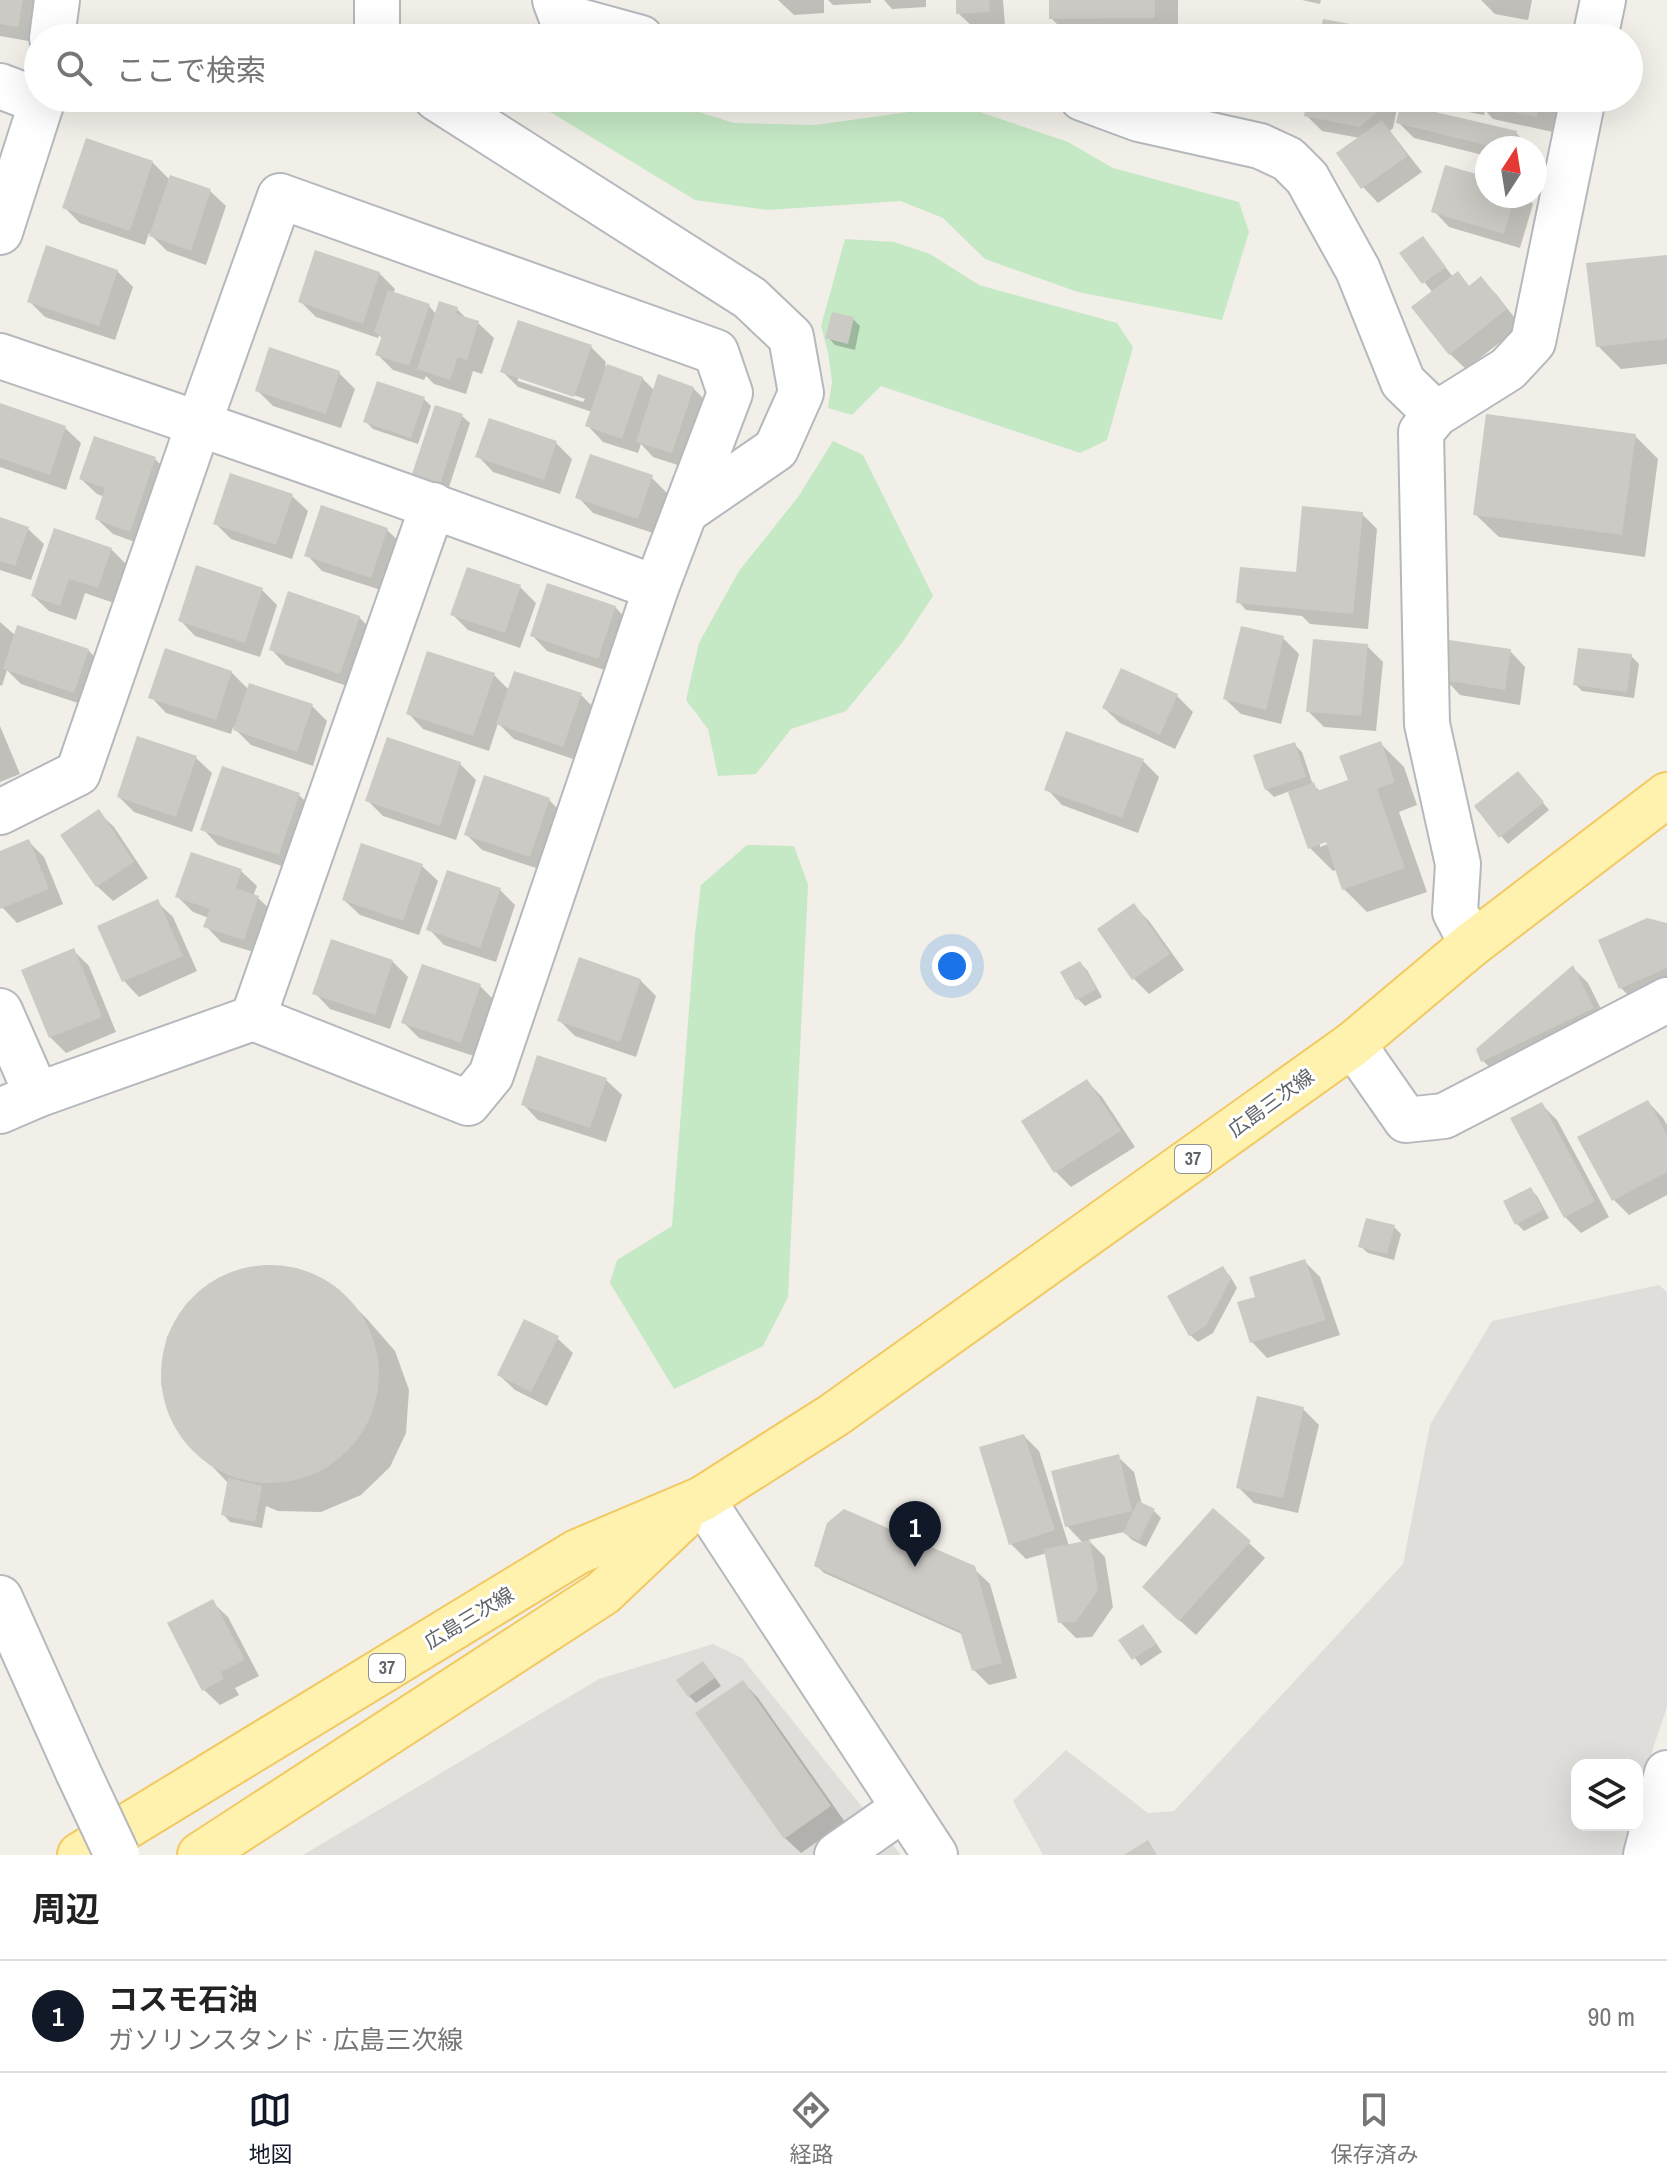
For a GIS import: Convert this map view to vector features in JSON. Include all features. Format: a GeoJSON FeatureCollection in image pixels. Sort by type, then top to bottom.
{"type":"FeatureCollection","features":[{"type":"Feature","properties":{"kind":"main road","name":"広島三次線"},"geometry":{"type":"LineString","coordinates":[[80,1855],[577,1552],[702,1499],[834,1415],[1353,1044],[1472,944],[1667,795]]}},
{"type":"Feature","properties":{"kind":"main road","name":"広島三次線"},"geometry":{"type":"LineString","coordinates":[[200,1855],[603,1593],[702,1499]]}},
{"type":"Feature","properties":{"kind":"street"},"geometry":{"type":"LineString","coordinates":[[54,24],[57,0]]}},
{"type":"Feature","properties":{"kind":"street"},"geometry":{"type":"LineString","coordinates":[[377,0],[377,24]]}},
{"type":"Feature","properties":{"kind":"street"},"geometry":{"type":"LineString","coordinates":[[555,0],[561,16],[590,24]]}},
{"type":"Feature","properties":{"kind":"street"},"geometry":{"type":"LineString","coordinates":[[1598,24],[1603,0]]}},
{"type":"Feature","properties":{"kind":"street"},"geometry":{"type":"LineString","coordinates":[[0,86],[24,94]]}},
{"type":"Feature","properties":{"kind":"street"},"geometry":{"type":"LineString","coordinates":[[0,232],[38,112]]}},
{"type":"Feature","properties":{"kind":"street"},"geometry":{"type":"LineString","coordinates":[[458,112],[750,298],[791,337],[801,393],[776,449],[686,511]]}},
{"type":"Feature","properties":{"kind":"street"},"geometry":{"type":"LineString","coordinates":[[1120,112],[1260,146],[1288,159],[1307,178],[1358,270],[1403,382],[1436,414]]}},
{"type":"Feature","properties":{"kind":"street"},"geometry":{"type":"LineString","coordinates":[[1472,944],[1455,912],[1458,864],[1427,724],[1421,432],[1436,414],[1508,369],[1533,342],[1580,112]]}},
{"type":"Feature","properties":{"kind":"street"},"geometry":{"type":"LineString","coordinates":[[0,812],[78,773],[280,196],[716,352],[730,393],[656,588],[491,1075],[468,1103],[253,1018],[18,1103],[0,1011]]}},
{"type":"Feature","properties":{"kind":"street"},"geometry":{"type":"LineString","coordinates":[[0,356],[433,505],[656,588]]}},
{"type":"Feature","properties":{"kind":"street"},"geometry":{"type":"LineString","coordinates":[[253,1018],[433,505]]}},
{"type":"Feature","properties":{"kind":"street"},"geometry":{"type":"LineString","coordinates":[[1353,1044],[1406,1120],[1444,1116],[1667,1000]]}},
{"type":"Feature","properties":{"kind":"street"},"geometry":{"type":"LineString","coordinates":[[702,1499],[935,1855]]}},
{"type":"Feature","properties":{"kind":"street"},"geometry":{"type":"LineString","coordinates":[[0,1598],[117,1855]]}},
{"type":"Feature","properties":{"kind":"street"},"geometry":{"type":"LineString","coordinates":[[1646,1855],[1667,1773]]}},
{"type":"Feature","properties":{"kind":"street"},"geometry":{"type":"LineString","coordinates":[[837,1855],[904,1808]]}},
{"type":"Feature","properties":{"kind":"shaded area"},"geometry":{"type":"Polygon","coordinates":[[[1659,1285],[1667,1292],[1667,1707],[1643,1785],[1643,1759],[1571,1759],[1571,1831],[1630,1831],[1624,1855],[1043,1855],[1013,1801],[1066,1750],[1148,1813],[1174,1811],[1403,1564],[1430,1425],[1492,1321],[1659,1285]]]}},
{"type":"Feature","properties":{"kind":"shaded area"},"geometry":{"type":"Polygon","coordinates":[[[713,1644],[742,1658],[901,1855],[303,1855],[599,1679],[713,1644]]]}},
{"type":"Feature","properties":{"kind":"green space"},"geometry":{"type":"Polygon","coordinates":[[[550,112],[699,112],[734,123],[815,125],[909,112],[980,112],[1068,142],[1113,168],[1239,202],[1249,232],[1222,320],[1078,292],[985,259],[943,218],[901,201],[767,210],[695,200],[550,112]]]}},
{"type":"Feature","properties":{"kind":"green space"},"geometry":{"type":"Polygon","coordinates":[[[845,239],[894,242],[930,254],[979,285],[1117,323],[1133,347],[1107,440],[1080,453],[881,386],[852,415],[828,408],[832,382],[821,326],[845,239]]]}},
{"type":"Feature","properties":{"kind":"green space"},"geometry":{"type":"Polygon","coordinates":[[[833,441],[863,455],[933,596],[902,643],[846,711],[791,729],[756,774],[718,776],[708,729],[686,700],[699,643],[739,571],[798,497],[833,441]]]}},
{"type":"Feature","properties":{"kind":"green space"},"geometry":{"type":"Polygon","coordinates":[[[747,845],[794,846],[808,885],[788,1297],[763,1346],[674,1389],[610,1283],[617,1260],[672,1226],[701,885],[747,845]]]}},
{"type":"Feature","properties":{"kind":"building"},"geometry":{"type":"Polygon","coordinates":[[[0,0],[23,0],[18,27],[0,24],[0,0]]]}},
{"type":"Feature","properties":{"kind":"building"},"geometry":{"type":"Polygon","coordinates":[[[956,0],[989,0],[990,12],[956,14],[956,0]]]}},
{"type":"Feature","properties":{"kind":"building"},"geometry":{"type":"Polygon","coordinates":[[[1049,0],[1155,0],[1155,18],[1049,19],[1049,0]]]}},
{"type":"Feature","properties":{"kind":"building"},"geometry":{"type":"Polygon","coordinates":[[[1323,19],[1350,24],[1322,24],[1323,19]]]}},
{"type":"Feature","properties":{"kind":"building"},"geometry":{"type":"Polygon","coordinates":[[[1305,112],[1378,112],[1359,127],[1304,116],[1305,112]]]}},
{"type":"Feature","properties":{"kind":"building"},"geometry":{"type":"Polygon","coordinates":[[[1399,112],[1435,112],[1517,131],[1516,136],[1475,136],[1475,143],[1396,123],[1399,112]]]}},
{"type":"Feature","properties":{"kind":"building"},"geometry":{"type":"Polygon","coordinates":[[[1513,112],[1538,112],[1537,117],[1513,112]]]}},
{"type":"Feature","properties":{"kind":"building"},"geometry":{"type":"Polygon","coordinates":[[[1382,120],[1408,156],[1361,189],[1336,153],[1382,120]]]}},
{"type":"Feature","properties":{"kind":"building"},"geometry":{"type":"Polygon","coordinates":[[[86,138],[153,161],[130,231],[62,208],[86,138]]]}},
{"type":"Feature","properties":{"kind":"building"},"geometry":{"type":"Polygon","coordinates":[[[1445,165],[1475,174],[1475,208],[1512,208],[1504,234],[1431,212],[1445,165]]]}},
{"type":"Feature","properties":{"kind":"building"},"geometry":{"type":"Polygon","coordinates":[[[170,175],[211,189],[191,251],[149,236],[170,175]]]}},
{"type":"Feature","properties":{"kind":"building"},"geometry":{"type":"Polygon","coordinates":[[[1423,236],[1446,267],[1422,284],[1399,253],[1423,236]]]}},
{"type":"Feature","properties":{"kind":"building"},"geometry":{"type":"Polygon","coordinates":[[[46,245],[118,270],[99,326],[27,302],[46,245]]]}},
{"type":"Feature","properties":{"kind":"building"},"geometry":{"type":"Polygon","coordinates":[[[315,250],[380,272],[363,324],[298,302],[315,250]]]}},
{"type":"Feature","properties":{"kind":"building"},"geometry":{"type":"Polygon","coordinates":[[[1667,255],[1667,339],[1596,347],[1586,263],[1667,255]]]}},
{"type":"Feature","properties":{"kind":"building"},"geometry":{"type":"Polygon","coordinates":[[[1458,271],[1469,286],[1481,276],[1507,309],[1449,355],[1411,307],[1458,271]]]}},
{"type":"Feature","properties":{"kind":"building"},"geometry":{"type":"Polygon","coordinates":[[[388,290],[430,304],[409,366],[375,355],[382,336],[374,332],[388,290]]]}},
{"type":"Feature","properties":{"kind":"building"},"geometry":{"type":"Polygon","coordinates":[[[439,301],[458,307],[456,314],[479,321],[467,360],[458,357],[450,380],[417,369],[439,301]]]}},
{"type":"Feature","properties":{"kind":"building"},"geometry":{"type":"Polygon","coordinates":[[[832,312],[854,317],[848,344],[825,338],[832,312]]]}},
{"type":"Feature","properties":{"kind":"building"},"geometry":{"type":"Polygon","coordinates":[[[518,320],[592,345],[574,397],[500,372],[518,320]]]}},
{"type":"Feature","properties":{"kind":"building"},"geometry":{"type":"Polygon","coordinates":[[[269,347],[340,371],[326,414],[255,391],[269,347]]]}},
{"type":"Feature","properties":{"kind":"building"},"geometry":{"type":"Polygon","coordinates":[[[607,364],[643,377],[622,439],[585,426],[607,364]]]}},
{"type":"Feature","properties":{"kind":"building"},"geometry":{"type":"Polygon","coordinates":[[[658,374],[694,387],[672,453],[636,442],[658,374]]]}},
{"type":"Feature","properties":{"kind":"building"},"geometry":{"type":"Polygon","coordinates":[[[377,381],[425,397],[411,438],[363,422],[377,381]]]}},
{"type":"Feature","properties":{"kind":"building"},"geometry":{"type":"Polygon","coordinates":[[[0,403],[66,426],[50,475],[0,458],[0,403]]]}},
{"type":"Feature","properties":{"kind":"building"},"geometry":{"type":"Polygon","coordinates":[[[435,405],[463,414],[440,484],[412,474],[435,405]]]}},
{"type":"Feature","properties":{"kind":"building"},"geometry":{"type":"Polygon","coordinates":[[[1486,414],[1636,434],[1622,535],[1473,515],[1486,414]]]}},
{"type":"Feature","properties":{"kind":"building"},"geometry":{"type":"Polygon","coordinates":[[[489,418],[557,441],[544,480],[475,457],[489,418]]]}},
{"type":"Feature","properties":{"kind":"building"},"geometry":{"type":"Polygon","coordinates":[[[94,436],[156,457],[130,532],[95,519],[105,488],[79,479],[94,436]]]}},
{"type":"Feature","properties":{"kind":"building"},"geometry":{"type":"Polygon","coordinates":[[[590,454],[653,475],[638,519],[575,498],[590,454]]]}},
{"type":"Feature","properties":{"kind":"building"},"geometry":{"type":"Polygon","coordinates":[[[230,473],[293,494],[276,545],[213,524],[230,473]]]}},
{"type":"Feature","properties":{"kind":"building"},"geometry":{"type":"Polygon","coordinates":[[[321,505],[388,528],[371,578],[304,556],[321,505]]]}},
{"type":"Feature","properties":{"kind":"building"},"geometry":{"type":"Polygon","coordinates":[[[1302,506],[1363,512],[1353,614],[1236,603],[1240,567],[1296,572],[1302,506]]]}},
{"type":"Feature","properties":{"kind":"building"},"geometry":{"type":"Polygon","coordinates":[[[0,517],[29,527],[15,566],[0,561],[0,517]]]}},
{"type":"Feature","properties":{"kind":"building"},"geometry":{"type":"Polygon","coordinates":[[[54,528],[112,548],[98,588],[69,579],[60,606],[31,596],[54,528]]]}},
{"type":"Feature","properties":{"kind":"building"},"geometry":{"type":"Polygon","coordinates":[[[196,565],[263,588],[245,643],[178,621],[196,565]]]}},
{"type":"Feature","properties":{"kind":"building"},"geometry":{"type":"Polygon","coordinates":[[[467,567],[521,585],[505,633],[450,615],[467,567]]]}},
{"type":"Feature","properties":{"kind":"building"},"geometry":{"type":"Polygon","coordinates":[[[547,583],[616,606],[598,659],[530,636],[547,583]]]}},
{"type":"Feature","properties":{"kind":"building"},"geometry":{"type":"Polygon","coordinates":[[[288,591],[360,616],[340,674],[269,650],[288,591]]]}},
{"type":"Feature","properties":{"kind":"building"},"geometry":{"type":"Polygon","coordinates":[[[17,625],[89,649],[74,693],[3,669],[17,625]]]}},
{"type":"Feature","properties":{"kind":"building"},"geometry":{"type":"Polygon","coordinates":[[[1241,626],[1284,636],[1266,710],[1223,699],[1241,626]]]}},
{"type":"Feature","properties":{"kind":"building"},"geometry":{"type":"Polygon","coordinates":[[[1313,639],[1368,644],[1361,716],[1306,712],[1313,639]]]}},
{"type":"Feature","properties":{"kind":"building"},"geometry":{"type":"Polygon","coordinates":[[[1449,640],[1511,649],[1505,690],[1443,680],[1449,640]]]}},
{"type":"Feature","properties":{"kind":"building"},"geometry":{"type":"Polygon","coordinates":[[[165,648],[232,671],[216,720],[148,698],[165,648]]]}},
{"type":"Feature","properties":{"kind":"building"},"geometry":{"type":"Polygon","coordinates":[[[1578,648],[1632,654],[1627,692],[1573,685],[1578,648]]]}},
{"type":"Feature","properties":{"kind":"building"},"geometry":{"type":"Polygon","coordinates":[[[427,651],[495,673],[473,736],[406,714],[427,651]]]}},
{"type":"Feature","properties":{"kind":"building"},"geometry":{"type":"Polygon","coordinates":[[[1121,668],[1178,694],[1160,735],[1102,708],[1121,668]]]}},
{"type":"Feature","properties":{"kind":"building"},"geometry":{"type":"Polygon","coordinates":[[[514,671],[582,693],[563,747],[496,724],[514,671]]]}},
{"type":"Feature","properties":{"kind":"building"},"geometry":{"type":"Polygon","coordinates":[[[249,683],[313,704],[297,752],[233,730],[249,683]]]}},
{"type":"Feature","properties":{"kind":"building"},"geometry":{"type":"Polygon","coordinates":[[[1066,731],[1144,759],[1122,818],[1044,790],[1066,731]]]}},
{"type":"Feature","properties":{"kind":"building"},"geometry":{"type":"Polygon","coordinates":[[[137,736],[197,756],[176,817],[117,797],[137,736]]]}},
{"type":"Feature","properties":{"kind":"building"},"geometry":{"type":"Polygon","coordinates":[[[387,737],[461,762],[440,826],[365,801],[387,737]]]}},
{"type":"Feature","properties":{"kind":"building"},"geometry":{"type":"Polygon","coordinates":[[[1381,741],[1395,782],[1377,789],[1405,868],[1342,890],[1326,842],[1308,849],[1288,792],[1314,782],[1317,791],[1348,780],[1339,756],[1381,741]]]}},
{"type":"Feature","properties":{"kind":"building"},"geometry":{"type":"Polygon","coordinates":[[[1295,742],[1306,777],[1265,790],[1253,755],[1295,742]]]}},
{"type":"Feature","properties":{"kind":"building"},"geometry":{"type":"Polygon","coordinates":[[[222,766],[300,793],[279,855],[200,830],[222,766]]]}},
{"type":"Feature","properties":{"kind":"building"},"geometry":{"type":"Polygon","coordinates":[[[1518,771],[1544,802],[1499,838],[1474,806],[1518,771]]]}},
{"type":"Feature","properties":{"kind":"building"},"geometry":{"type":"Polygon","coordinates":[[[484,775],[550,798],[530,857],[464,835],[484,775]]]}},
{"type":"Feature","properties":{"kind":"building"},"geometry":{"type":"Polygon","coordinates":[[[99,809],[134,862],[96,887],[60,835],[99,809]]]}},
{"type":"Feature","properties":{"kind":"building"},"geometry":{"type":"Polygon","coordinates":[[[29,839],[49,889],[0,909],[0,851],[29,839]]]}},
{"type":"Feature","properties":{"kind":"building"},"geometry":{"type":"Polygon","coordinates":[[[361,843],[423,864],[403,921],[342,900],[361,843]]]}},
{"type":"Feature","properties":{"kind":"building"},"geometry":{"type":"Polygon","coordinates":[[[191,852],[242,869],[236,888],[259,896],[244,940],[203,927],[210,909],[175,897],[191,852]]]}},
{"type":"Feature","properties":{"kind":"building"},"geometry":{"type":"Polygon","coordinates":[[[447,870],[501,888],[480,948],[426,930],[447,870]]]}},
{"type":"Feature","properties":{"kind":"building"},"geometry":{"type":"Polygon","coordinates":[[[158,899],[183,956],[122,982],[97,926],[158,899]]]}},
{"type":"Feature","properties":{"kind":"building"},"geometry":{"type":"Polygon","coordinates":[[[1134,903],[1170,954],[1132,980],[1097,929],[1134,903]]]}},
{"type":"Feature","properties":{"kind":"building"},"geometry":{"type":"Polygon","coordinates":[[[1647,918],[1667,923],[1667,968],[1619,989],[1598,940],[1647,918]]]}},
{"type":"Feature","properties":{"kind":"building"},"geometry":{"type":"Polygon","coordinates":[[[331,939],[393,960],[375,1015],[312,994],[331,939]]]}},
{"type":"Feature","properties":{"kind":"building"},"geometry":{"type":"Polygon","coordinates":[[[74,948],[102,1017],[49,1038],[21,970],[74,948]]]}},
{"type":"Feature","properties":{"kind":"building"},"geometry":{"type":"Polygon","coordinates":[[[579,957],[641,979],[620,1042],[557,1021],[579,957]]]}},
{"type":"Feature","properties":{"kind":"building"},"geometry":{"type":"Polygon","coordinates":[[[1080,961],[1097,989],[1076,1000],[1060,972],[1080,961]]]}},
{"type":"Feature","properties":{"kind":"building"},"geometry":{"type":"Polygon","coordinates":[[[422,964],[481,984],[461,1043],[401,1023],[422,964]]]}},
{"type":"Feature","properties":{"kind":"building"},"geometry":{"type":"Polygon","coordinates":[[[1573,965],[1594,1008],[1481,1062],[1476,1049],[1573,965]]]}},
{"type":"Feature","properties":{"kind":"building"},"geometry":{"type":"Polygon","coordinates":[[[537,1055],[607,1078],[590,1128],[521,1105],[537,1055]]]}},
{"type":"Feature","properties":{"kind":"building"},"geometry":{"type":"Polygon","coordinates":[[[1087,1079],[1121,1131],[1054,1173],[1021,1121],[1087,1079]]]}},
{"type":"Feature","properties":{"kind":"building"},"geometry":{"type":"Polygon","coordinates":[[[1648,1100],[1667,1135],[1667,1172],[1612,1201],[1577,1137],[1648,1100]]]}},
{"type":"Feature","properties":{"kind":"building"},"geometry":{"type":"Polygon","coordinates":[[[1542,1102],[1595,1201],[1564,1218],[1510,1118],[1542,1102]]]}},
{"type":"Feature","properties":{"kind":"building"},"geometry":{"type":"Polygon","coordinates":[[[1531,1187],[1543,1210],[1515,1225],[1503,1201],[1531,1187]]]}},
{"type":"Feature","properties":{"kind":"building"},"geometry":{"type":"Polygon","coordinates":[[[1366,1218],[1395,1225],[1387,1254],[1358,1247],[1366,1218]]]}},
{"type":"Feature","properties":{"kind":"building"},"geometry":{"type":"Polygon","coordinates":[[[1305,1259],[1326,1320],[1250,1343],[1237,1302],[1255,1297],[1249,1277],[1305,1259]]]}},
{"type":"Feature","properties":{"kind":"building"},"geometry":{"type":"Polygon","coordinates":[[[270,1265],[312,1273],[331,1283],[347,1297],[361,1313],[371,1332],[379,1374],[371,1416],[361,1435],[347,1451],[331,1465],[312,1475],[270,1483],[228,1475],[209,1465],[193,1451],[179,1435],[169,1416],[161,1374],[169,1332],[179,1313],[193,1297],[209,1283],[228,1273],[270,1265]]]}},
{"type":"Feature","properties":{"kind":"building"},"geometry":{"type":"Polygon","coordinates":[[[1223,1266],[1231,1279],[1206,1326],[1189,1336],[1167,1296],[1223,1266]]]}},
{"type":"Feature","properties":{"kind":"building"},"geometry":{"type":"Polygon","coordinates":[[[524,1319],[559,1336],[531,1392],[497,1375],[524,1319]]]}},
{"type":"Feature","properties":{"kind":"building"},"geometry":{"type":"Polygon","coordinates":[[[1257,1396],[1304,1407],[1283,1498],[1236,1488],[1257,1396]]]}},
{"type":"Feature","properties":{"kind":"building"},"geometry":{"type":"Polygon","coordinates":[[[1024,1434],[1055,1530],[1009,1545],[979,1447],[1024,1434]]]}},
{"type":"Feature","properties":{"kind":"building"},"geometry":{"type":"Polygon","coordinates":[[[1119,1454],[1132,1511],[1065,1527],[1051,1471],[1119,1454]]]}},
{"type":"Feature","properties":{"kind":"building"},"geometry":{"type":"Polygon","coordinates":[[[228,1478],[262,1486],[255,1522],[221,1515],[228,1478]]]}},
{"type":"Feature","properties":{"kind":"building"},"geometry":{"type":"Polygon","coordinates":[[[1138,1501],[1155,1509],[1139,1541],[1123,1533],[1138,1501]]]}},
{"type":"Feature","properties":{"kind":"building"},"geometry":{"type":"Polygon","coordinates":[[[1213,1508],[1251,1541],[1179,1621],[1142,1587],[1213,1508]]]}},
{"type":"Feature","properties":{"kind":"building"},"geometry":{"type":"Polygon","coordinates":[[[844,1509],[975,1566],[1002,1663],[972,1671],[960,1631],[814,1566],[827,1523],[844,1509]]]}},
{"type":"Feature","properties":{"kind":"building"},"geometry":{"type":"Polygon","coordinates":[[[1090,1540],[1098,1590],[1076,1622],[1058,1623],[1044,1549],[1090,1540]]]}},
{"type":"Feature","properties":{"kind":"building"},"geometry":{"type":"Polygon","coordinates":[[[213,1599],[245,1660],[221,1672],[224,1679],[202,1691],[167,1623],[213,1599]]]}},
{"type":"Feature","properties":{"kind":"building"},"geometry":{"type":"Polygon","coordinates":[[[1143,1624],[1156,1644],[1132,1660],[1118,1640],[1143,1624]]]}},
{"type":"Feature","properties":{"kind":"building"},"geometry":{"type":"Polygon","coordinates":[[[703,1661],[715,1678],[688,1697],[676,1680],[703,1661]]]}},
{"type":"Feature","properties":{"kind":"building"},"geometry":{"type":"Polygon","coordinates":[[[743,1680],[831,1806],[784,1839],[695,1713],[743,1680]]]}},
{"type":"Feature","properties":{"kind":"building"},"geometry":{"type":"Polygon","coordinates":[[[1148,1840],[1157,1855],[1124,1855],[1148,1840]]]}},
{"type":"Feature","properties":{"kind":"place","name":"コスモ石油"},"geometry":{"type":"Point","coordinates":[915,1567]}}]}
